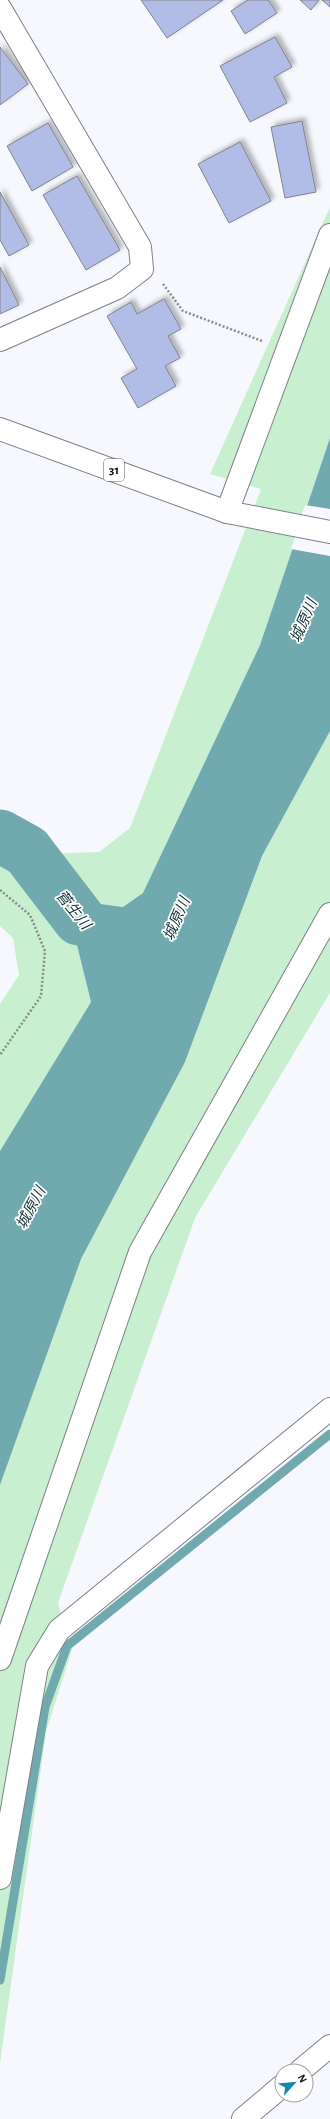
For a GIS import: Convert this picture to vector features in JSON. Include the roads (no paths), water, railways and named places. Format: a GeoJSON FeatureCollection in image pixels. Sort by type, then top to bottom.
{"type":"FeatureCollection","features":[{"type":"Feature","properties":{"kind":"street"},"geometry":{"type":"LineString","coordinates":[[0,8],[140,247],[142,269],[117,288],[0,340]]}},
{"type":"Feature","properties":{"kind":"street"},"geometry":{"type":"LineString","coordinates":[[227,512],[330,235]]}},
{"type":"Feature","properties":{"kind":"street","name":"31"},"geometry":{"type":"LineString","coordinates":[[0,429],[227,512],[330,532]]}},
{"type":"Feature","properties":{"kind":"street"},"geometry":{"type":"LineString","coordinates":[[0,1659],[2,1649],[140,1252],[330,914]]}},
{"type":"Feature","properties":{"kind":"street"},"geometry":{"type":"LineString","coordinates":[[0,1878],[37,1666],[59,1630],[330,1409]]}},
{"type":"Feature","properties":{"kind":"street"},"geometry":{"type":"LineString","coordinates":[[310,2063],[330,2046]]}},
{"type":"Feature","properties":{"kind":"street"},"geometry":{"type":"LineString","coordinates":[[243,2119],[274,2093]]}},
{"type":"Feature","properties":{"kind":"water","name":"城原川"},"geometry":{"type":"Polygon","coordinates":[[[330,438],[330,731],[262,856],[185,1062],[81,1259],[0,1485],[0,1151],[91,1002],[74,933],[23,869],[45,854],[93,903],[123,907],[143,893],[260,645],[330,438]]]}},
{"type":"Feature","properties":{"kind":"waterway","name":"菅生川"},"geometry":{"type":"LineString","coordinates":[[0,836],[27,851],[79,919]]}},
{"type":"Feature","properties":{"kind":"waterway"},"geometry":{"type":"LineString","coordinates":[[0,1980],[45,1707],[67,1646],[330,1434]]}}]}
